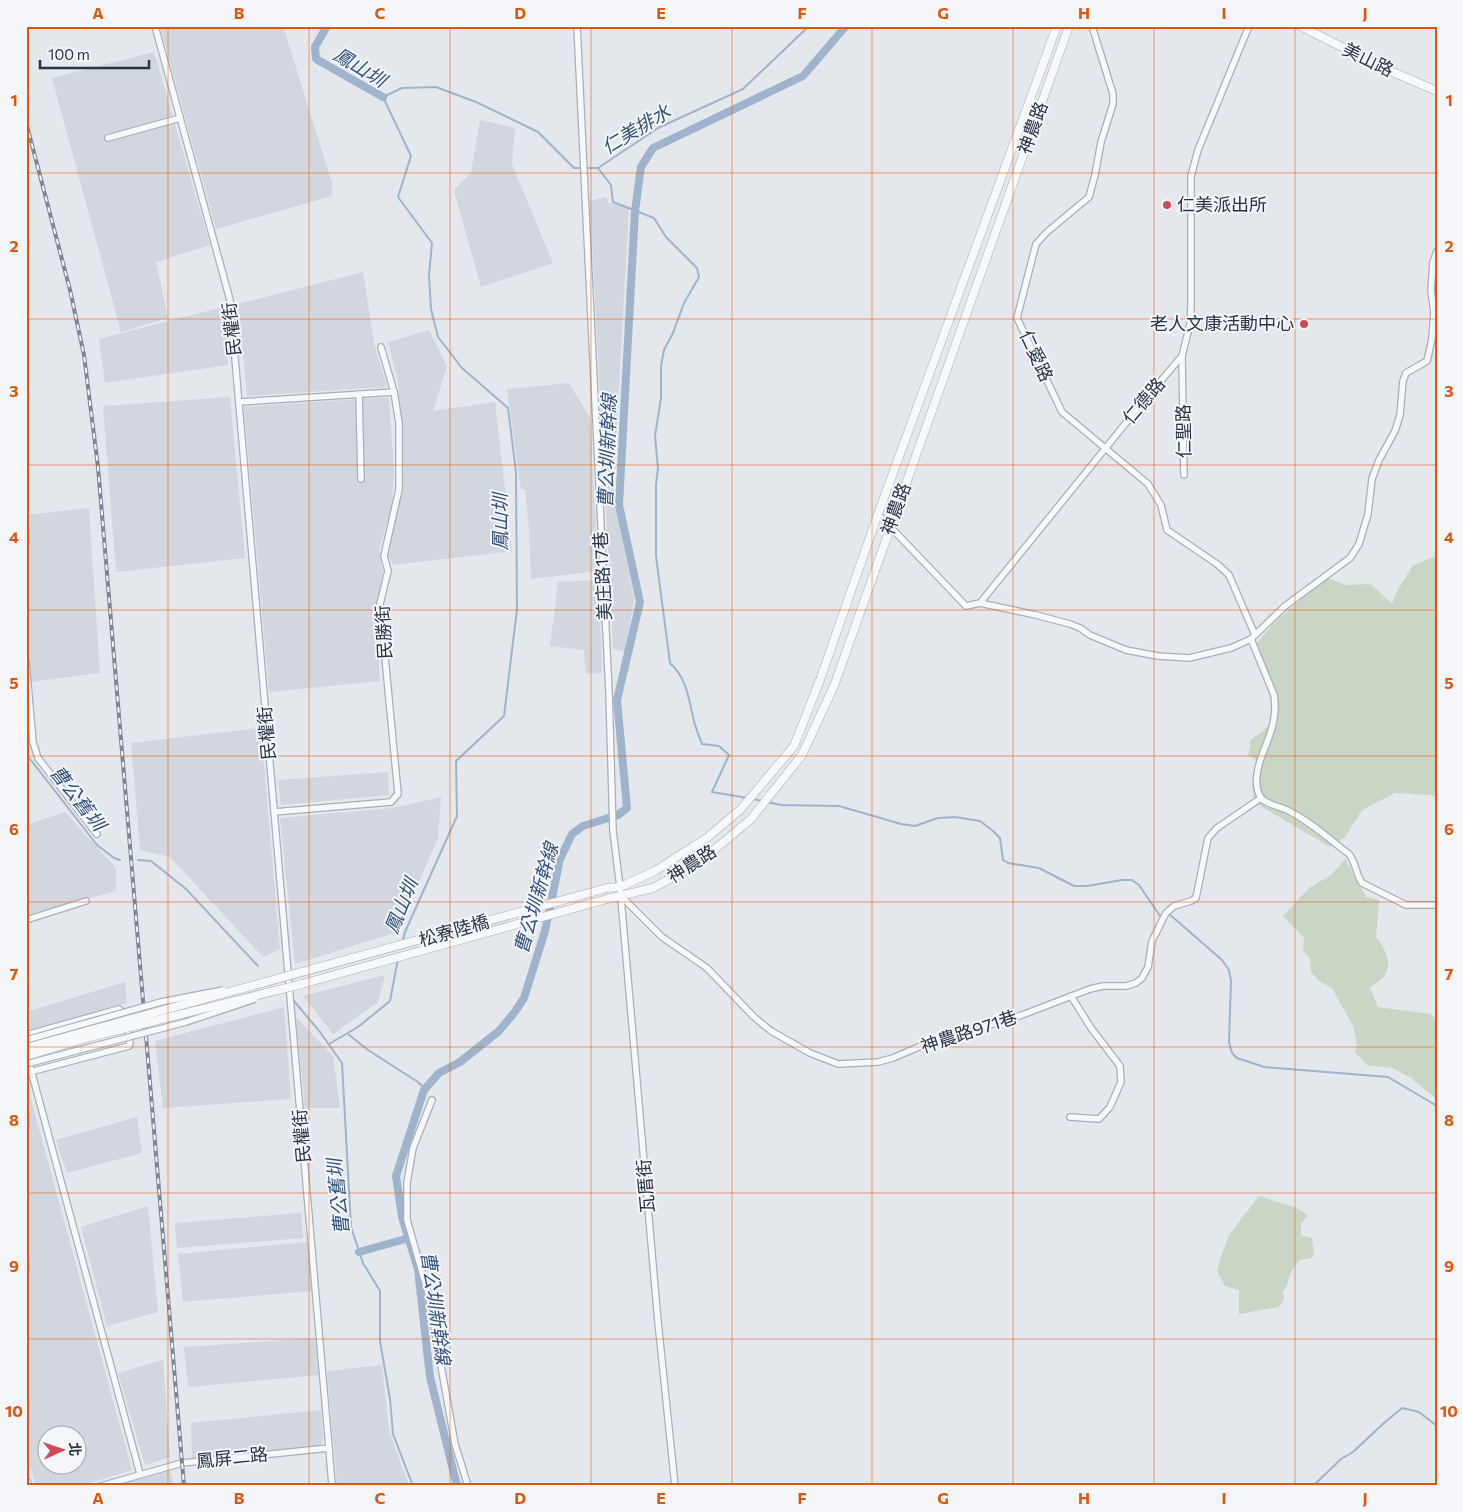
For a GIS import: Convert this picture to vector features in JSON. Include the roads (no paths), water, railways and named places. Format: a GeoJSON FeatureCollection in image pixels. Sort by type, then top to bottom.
{"type":"FeatureCollection","features":[{"type":"Feature","properties":{"kind":"street","name":"民權街"},"geometry":{"type":"LineString","coordinates":[[155,26],[230,300],[328,1448]]}},
{"type":"Feature","properties":{"kind":"street","name":"美庄路17巷"},"geometry":{"type":"LineString","coordinates":[[577,26],[609,693],[613,831],[620,891]]}},
{"type":"Feature","properties":{"kind":"street","name":"神農路"},"geometry":{"type":"LineString","coordinates":[[607,899],[655,872],[708,837],[740,809],[794,746],[820,680],[878,514],[1057,26]]}},
{"type":"Feature","properties":{"kind":"street","name":"神農路"},"geometry":{"type":"LineString","coordinates":[[607,888],[620,891],[653,888],[690,868],[752,819],[802,755],[834,686],[1070,26]]}},
{"type":"Feature","properties":{"kind":"street","name":"仁愛路"},"geometry":{"type":"LineString","coordinates":[[1092,26],[1113,94],[1113,104],[1101,142],[1089,197],[1046,232],[1036,244],[1018,318],[1062,412],[1148,484],[1161,505],[1167,530],[1217,564],[1229,575],[1274,695],[1276,711],[1271,735],[1258,771],[1257,784],[1261,798]]}},
{"type":"Feature","properties":{"kind":"street","name":"仁德路"},"geometry":{"type":"LineString","coordinates":[[980,603],[1104,449],[1182,356],[1190,324],[1191,306],[1191,176],[1198,150],[1248,26]]}},
{"type":"Feature","properties":{"kind":"street","name":"美山路"},"geometry":{"type":"LineString","coordinates":[[1300,26],[1388,70],[1437,91]]}},
{"type":"Feature","properties":{"kind":"street"},"geometry":{"type":"LineString","coordinates":[[108,138],[180,118]]}},
{"type":"Feature","properties":{"kind":"street"},"geometry":{"type":"LineString","coordinates":[[878,514],[966,606],[980,603],[1070,624],[1090,635],[1126,650],[1158,656],[1189,658],[1232,648],[1253,637],[1285,606],[1350,558],[1359,544],[1368,514],[1372,479],[1379,460],[1395,431],[1400,415],[1403,381],[1406,373],[1427,361],[1432,339],[1434,312],[1431,291],[1433,262],[1437,251]]}},
{"type":"Feature","properties":{"kind":"street","name":"民勝街"},"geometry":{"type":"LineString","coordinates":[[274,812],[391,802],[398,794],[380,604],[388,571],[384,556],[399,490],[399,423],[394,392],[381,347]]}},
{"type":"Feature","properties":{"kind":"street","name":"仁聖路"},"geometry":{"type":"LineString","coordinates":[[1182,356],[1184,475]]}},
{"type":"Feature","properties":{"kind":"street"},"geometry":{"type":"LineString","coordinates":[[239,402],[394,392]]}},
{"type":"Feature","properties":{"kind":"street"},"geometry":{"type":"LineString","coordinates":[[359,394],[361,478]]}},
{"type":"Feature","properties":{"kind":"street"},"geometry":{"type":"LineString","coordinates":[[26,662],[33,742],[38,758],[97,834]]}},
{"type":"Feature","properties":{"kind":"street"},"geometry":{"type":"LineString","coordinates":[[1261,798],[1301,817],[1349,854],[1353,858],[1358,877],[1362,883],[1406,905],[1437,905]]}},
{"type":"Feature","properties":{"kind":"street","name":"神農路971巷"},"geometry":{"type":"LineString","coordinates":[[620,891],[662,937],[707,968],[754,1017],[771,1031],[810,1053],[838,1064],[878,1062],[893,1058],[944,1036],[961,1034],[1022,1015],[1103,986],[1126,986],[1142,978],[1148,967],[1152,941],[1166,913],[1174,906],[1196,898],[1208,838],[1217,828],[1261,798]]}},
{"type":"Feature","properties":{"kind":"street","name":"松寮陸橋"},"geometry":{"type":"LineString","coordinates":[[26,1048],[301,974],[607,888]]}},
{"type":"Feature","properties":{"kind":"street","name":"瓦厝街"},"geometry":{"type":"LineString","coordinates":[[620,891],[658,1322],[675,1486]]}},
{"type":"Feature","properties":{"kind":"street","name":"松寮陸橋"},"geometry":{"type":"LineString","coordinates":[[26,1054],[302,984],[607,899]]}},
{"type":"Feature","properties":{"kind":"street"},"geometry":{"type":"LineString","coordinates":[[26,920],[86,901]]}},
{"type":"Feature","properties":{"kind":"street","name":"松寮陸橋"},"geometry":{"type":"LineString","coordinates":[[26,1040],[161,1002],[301,974]]}},
{"type":"Feature","properties":{"kind":"street","name":"松寮陸橋"},"geometry":{"type":"LineString","coordinates":[[26,1064],[186,1022],[302,984]]}},
{"type":"Feature","properties":{"kind":"street"},"geometry":{"type":"LineString","coordinates":[[1070,1117],[1099,1118],[1110,1107],[1121,1082],[1120,1066],[1091,1028],[1071,996]]}},
{"type":"Feature","properties":{"kind":"street"},"geometry":{"type":"LineString","coordinates":[[26,1035],[119,1009],[125,1015],[130,1043],[129,1046],[29,1073]]}},
{"type":"Feature","properties":{"kind":"street"},"geometry":{"type":"LineString","coordinates":[[26,1054],[29,1073],[140,1474]]}},
{"type":"Feature","properties":{"kind":"street"},"geometry":{"type":"LineString","coordinates":[[432,1100],[413,1148],[407,1182],[407,1220],[428,1293],[455,1444],[468,1486]]}},
{"type":"Feature","properties":{"kind":"street"},"geometry":{"type":"LineString","coordinates":[[328,1448],[332,1486]]}},
{"type":"Feature","properties":{"kind":"street","name":"鳳屏二路"},"geometry":{"type":"LineString","coordinates":[[101,1486],[182,1463],[328,1448]]}},
{"type":"Feature","properties":{"kind":"waterway","name":"鳳山圳"},"geometry":{"type":"LineString","coordinates":[[327,26],[315,47],[316,59],[383,97]]}},
{"type":"Feature","properties":{"kind":"waterway","name":"鳳山圳"},"geometry":{"type":"LineString","coordinates":[[402,943],[405,932],[457,816],[456,761],[504,716],[517,609],[516,472],[508,408],[462,368],[438,337],[431,309],[429,275],[432,243],[398,197],[411,156],[383,97],[402,88],[436,87],[476,102],[538,132],[574,168],[598,168],[658,128],[743,89],[809,26]]}},
{"type":"Feature","properties":{"kind":"waterway","name":"曹公圳新幹線"},"geometry":{"type":"LineString","coordinates":[[457,1486],[430,1377],[418,1269],[402,1217],[396,1176],[424,1090],[439,1073],[460,1062],[499,1031],[524,998],[545,931],[560,859],[572,834],[583,826],[618,815],[627,808],[617,700],[640,602],[619,505],[635,211],[641,167],[653,148],[803,76],[846,26]]}},
{"type":"Feature","properties":{"kind":"waterway"},"geometry":{"type":"LineString","coordinates":[[598,168],[611,185],[613,202],[654,218],[666,237],[697,268],[699,277],[684,303],[673,333],[664,350],[661,366],[661,398],[655,436],[658,469],[656,484],[656,556],[670,663],[684,683],[702,744],[719,746],[729,755],[712,792],[748,798]]}},
{"type":"Feature","properties":{"kind":"waterway","name":"曹公舊圳"},"geometry":{"type":"LineString","coordinates":[[26,744],[27,755],[97,845],[114,858],[120,860]]}},
{"type":"Feature","properties":{"kind":"waterway"},"geometry":{"type":"LineString","coordinates":[[753,799],[762,801]]}},
{"type":"Feature","properties":{"kind":"waterway"},"geometry":{"type":"LineString","coordinates":[[767,802],[781,805],[839,806],[901,824],[915,826],[938,818],[955,817],[980,821],[1000,838],[1003,860],[1008,863],[1039,868],[1074,886],[1132,880],[1139,885],[1160,916],[1163,914]]}},
{"type":"Feature","properties":{"kind":"waterway","name":"曹公舊圳"},"geometry":{"type":"LineString","coordinates":[[138,860],[151,861],[186,889],[258,966]]}},
{"type":"Feature","properties":{"kind":"waterway"},"geometry":{"type":"LineString","coordinates":[[1168,913],[1222,960],[1229,970],[1231,981],[1229,1042],[1232,1053],[1237,1058],[1264,1067],[1388,1077],[1437,1106]]}},
{"type":"Feature","properties":{"kind":"waterway","name":"鳳山圳"},"geometry":{"type":"LineString","coordinates":[[329,1044],[358,1027],[390,1001],[398,959]]}},
{"type":"Feature","properties":{"kind":"waterway","name":"曹公舊圳"},"geometry":{"type":"LineString","coordinates":[[294,1001],[320,1032],[342,1063],[351,1227],[363,1263],[380,1291],[380,1341],[390,1399],[393,1434],[413,1486]]}},
{"type":"Feature","properties":{"kind":"waterway"},"geometry":{"type":"LineString","coordinates":[[348,1034],[368,1050],[418,1082],[425,1089]]}},
{"type":"Feature","properties":{"kind":"waterway"},"geometry":{"type":"LineString","coordinates":[[359,1252],[409,1238]]}},
{"type":"Feature","properties":{"kind":"waterway"},"geometry":{"type":"LineString","coordinates":[[1313,1486],[1341,1459],[1353,1452],[1402,1408],[1419,1412],[1437,1426]]}},
{"type":"Feature","properties":{"kind":"railway"},"geometry":{"type":"LineString","coordinates":[[26,122],[70,290],[84,355],[98,467],[184,1486]]}},
{"type":"Feature","properties":{"kind":"place","name":"仁美派出所"},"geometry":{"type":"Point","coordinates":[1167,205]}},
{"type":"Feature","properties":{"kind":"place","name":"老人文康活動中心"},"geometry":{"type":"Point","coordinates":[1304,324]}},
{"type":"Feature","properties":{"kind":"water label","name":"仁美排水"},"geometry":{"type":"Point","coordinates":[636,129]}}]}
